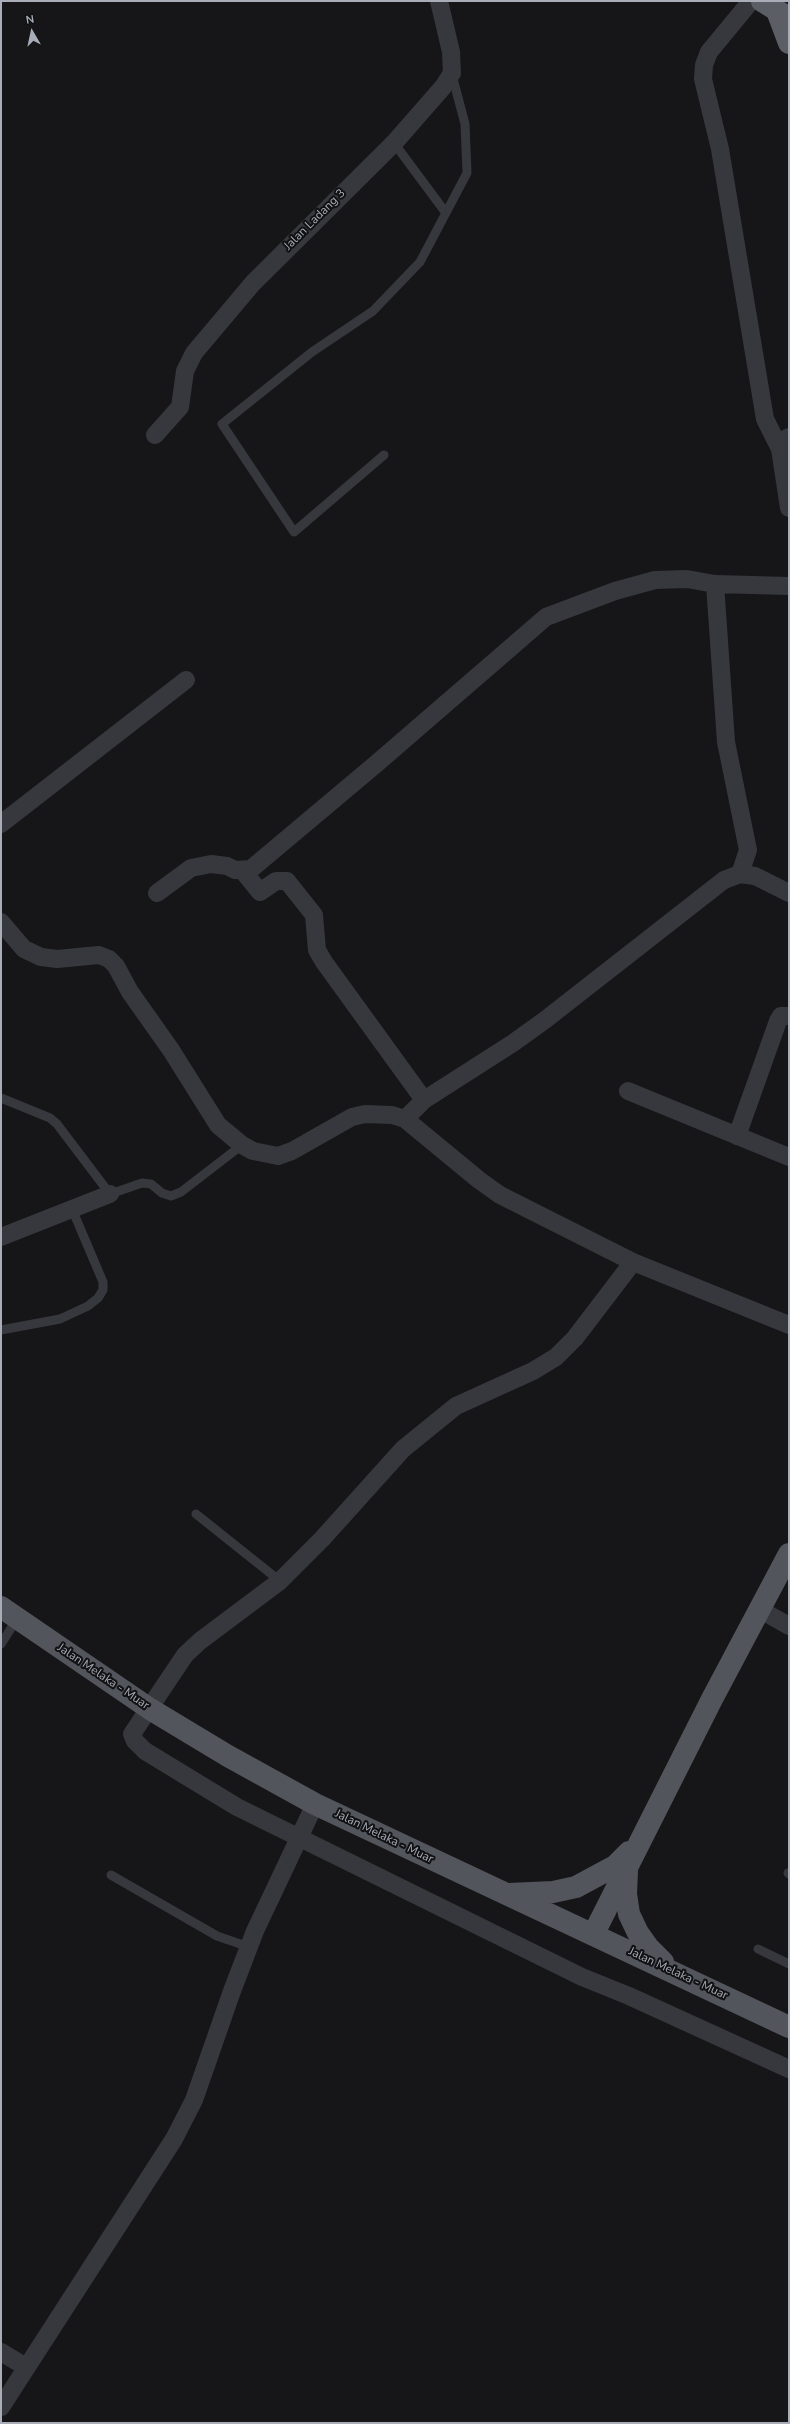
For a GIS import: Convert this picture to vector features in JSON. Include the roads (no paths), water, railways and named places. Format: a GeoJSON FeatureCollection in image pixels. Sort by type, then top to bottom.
{"type":"FeatureCollection","features":[{"type":"Feature","properties":{"kind":"highway"},"geometry":{"type":"LineString","coordinates":[[776,10],[789,43]]}},
{"type":"Feature","properties":{"kind":"main road"},"geometry":{"type":"LineString","coordinates":[[593,1935],[759,1609],[789,1554]]}},
{"type":"Feature","properties":{"kind":"main road","name":"Jalan Melaka - Muar"},"geometry":{"type":"LineString","coordinates":[[9,1613],[150,1709],[228,1756],[315,1804],[789,2027]]}},
{"type":"Feature","properties":{"kind":"main road"},"geometry":{"type":"LineString","coordinates":[[504,1894],[553,1892],[576,1887],[615,1866],[641,1839]]}},
{"type":"Feature","properties":{"kind":"main road"},"geometry":{"type":"LineString","coordinates":[[628,1864],[627,1901],[629,1914],[638,1933],[658,1957],[687,1978]]}},
{"type":"Feature","properties":{"kind":"street"},"geometry":{"type":"LineString","coordinates":[[439,1],[451,52],[452,73]]}},
{"type":"Feature","properties":{"kind":"street"},"geometry":{"type":"LineString","coordinates":[[751,1],[710,52],[704,65],[703,79],[720,149],[765,419],[784,443],[789,508]]}},
{"type":"Feature","properties":{"kind":"street","name":"Jalan Ladang 3"},"geometry":{"type":"LineString","coordinates":[[154,435],[180,407],[185,370],[194,353],[253,283],[394,143],[432,101],[452,73]]}},
{"type":"Feature","properties":{"kind":"street"},"geometry":{"type":"LineString","coordinates":[[157,893],[191,868],[211,864],[244,871],[251,869],[546,617],[615,591],[655,580],[687,579],[715,584],[789,586]]}},
{"type":"Feature","properties":{"kind":"street"},"geometry":{"type":"LineString","coordinates":[[715,584],[726,742],[748,850],[740,874]]}},
{"type":"Feature","properties":{"kind":"street"},"geometry":{"type":"LineString","coordinates":[[1,824],[186,680]]}},
{"type":"Feature","properties":{"kind":"street"},"geometry":{"type":"LineString","coordinates":[[244,871],[260,892],[276,881],[287,881],[314,915],[317,950],[324,962],[424,1100]]}},
{"type":"Feature","properties":{"kind":"street"},"geometry":{"type":"LineString","coordinates":[[405,1118],[424,1100],[513,1044],[724,880],[740,874],[755,876],[789,893]]}},
{"type":"Feature","properties":{"kind":"street"},"geometry":{"type":"LineString","coordinates":[[1,922],[24,948],[42,957],[57,959],[99,955],[109,959],[116,966],[130,992],[171,1050],[218,1125],[242,1145],[266,1155],[278,1156],[292,1151],[352,1117],[380,1114],[405,1118],[479,1180],[500,1195],[633,1262],[789,1324]]}},
{"type":"Feature","properties":{"kind":"street"},"geometry":{"type":"LineString","coordinates":[[738,1136],[778,1021],[781,1016],[789,1016]]}},
{"type":"Feature","properties":{"kind":"street"},"geometry":{"type":"LineString","coordinates":[[628,1091],[789,1157]]}},
{"type":"Feature","properties":{"kind":"street"},"geometry":{"type":"LineString","coordinates":[[1,1237],[110,1194]]}},
{"type":"Feature","properties":{"kind":"street"},"geometry":{"type":"LineString","coordinates":[[633,1262],[575,1338],[556,1357],[533,1371],[456,1406],[403,1449],[322,1539],[280,1581],[190,1651],[173,1672],[150,1709],[132,1734],[134,1741],[145,1751],[237,1807],[582,1977],[629,1996],[789,2069]]}},
{"type":"Feature","properties":{"kind":"street"},"geometry":{"type":"LineString","coordinates":[[759,1609],[789,1626]]}},
{"type":"Feature","properties":{"kind":"street"},"geometry":{"type":"LineString","coordinates":[[1,2407],[174,2139],[194,2100],[249,1947],[315,1804]]}},
{"type":"Feature","properties":{"kind":"street"},"geometry":{"type":"LineString","coordinates":[[1,2352],[26,2367]]}},
{"type":"Feature","properties":{"kind":"lane"},"geometry":{"type":"LineString","coordinates":[[384,455],[294,532],[222,424],[312,352],[373,311],[420,262],[467,173],[465,124],[452,73]]}},
{"type":"Feature","properties":{"kind":"lane"},"geometry":{"type":"LineString","coordinates":[[394,143],[446,213]]}},
{"type":"Feature","properties":{"kind":"lane"},"geometry":{"type":"LineString","coordinates":[[1,1098],[50,1118],[57,1124],[110,1194],[142,1183],[151,1184],[162,1193],[171,1196],[181,1192],[242,1145]]}},
{"type":"Feature","properties":{"kind":"lane"},"geometry":{"type":"LineString","coordinates":[[1,1330],[60,1319],[88,1306],[98,1298],[103,1290],[103,1282],[72,1209]]}},
{"type":"Feature","properties":{"kind":"lane"},"geometry":{"type":"LineString","coordinates":[[196,1514],[280,1581]]}},
{"type":"Feature","properties":{"kind":"lane"},"geometry":{"type":"LineString","coordinates":[[1,1644],[9,1613]]}},
{"type":"Feature","properties":{"kind":"lane"},"geometry":{"type":"LineString","coordinates":[[111,1875],[217,1936],[249,1947]]}},
{"type":"Feature","properties":{"kind":"lane"},"geometry":{"type":"LineString","coordinates":[[758,1950],[789,1964]]}}]}
